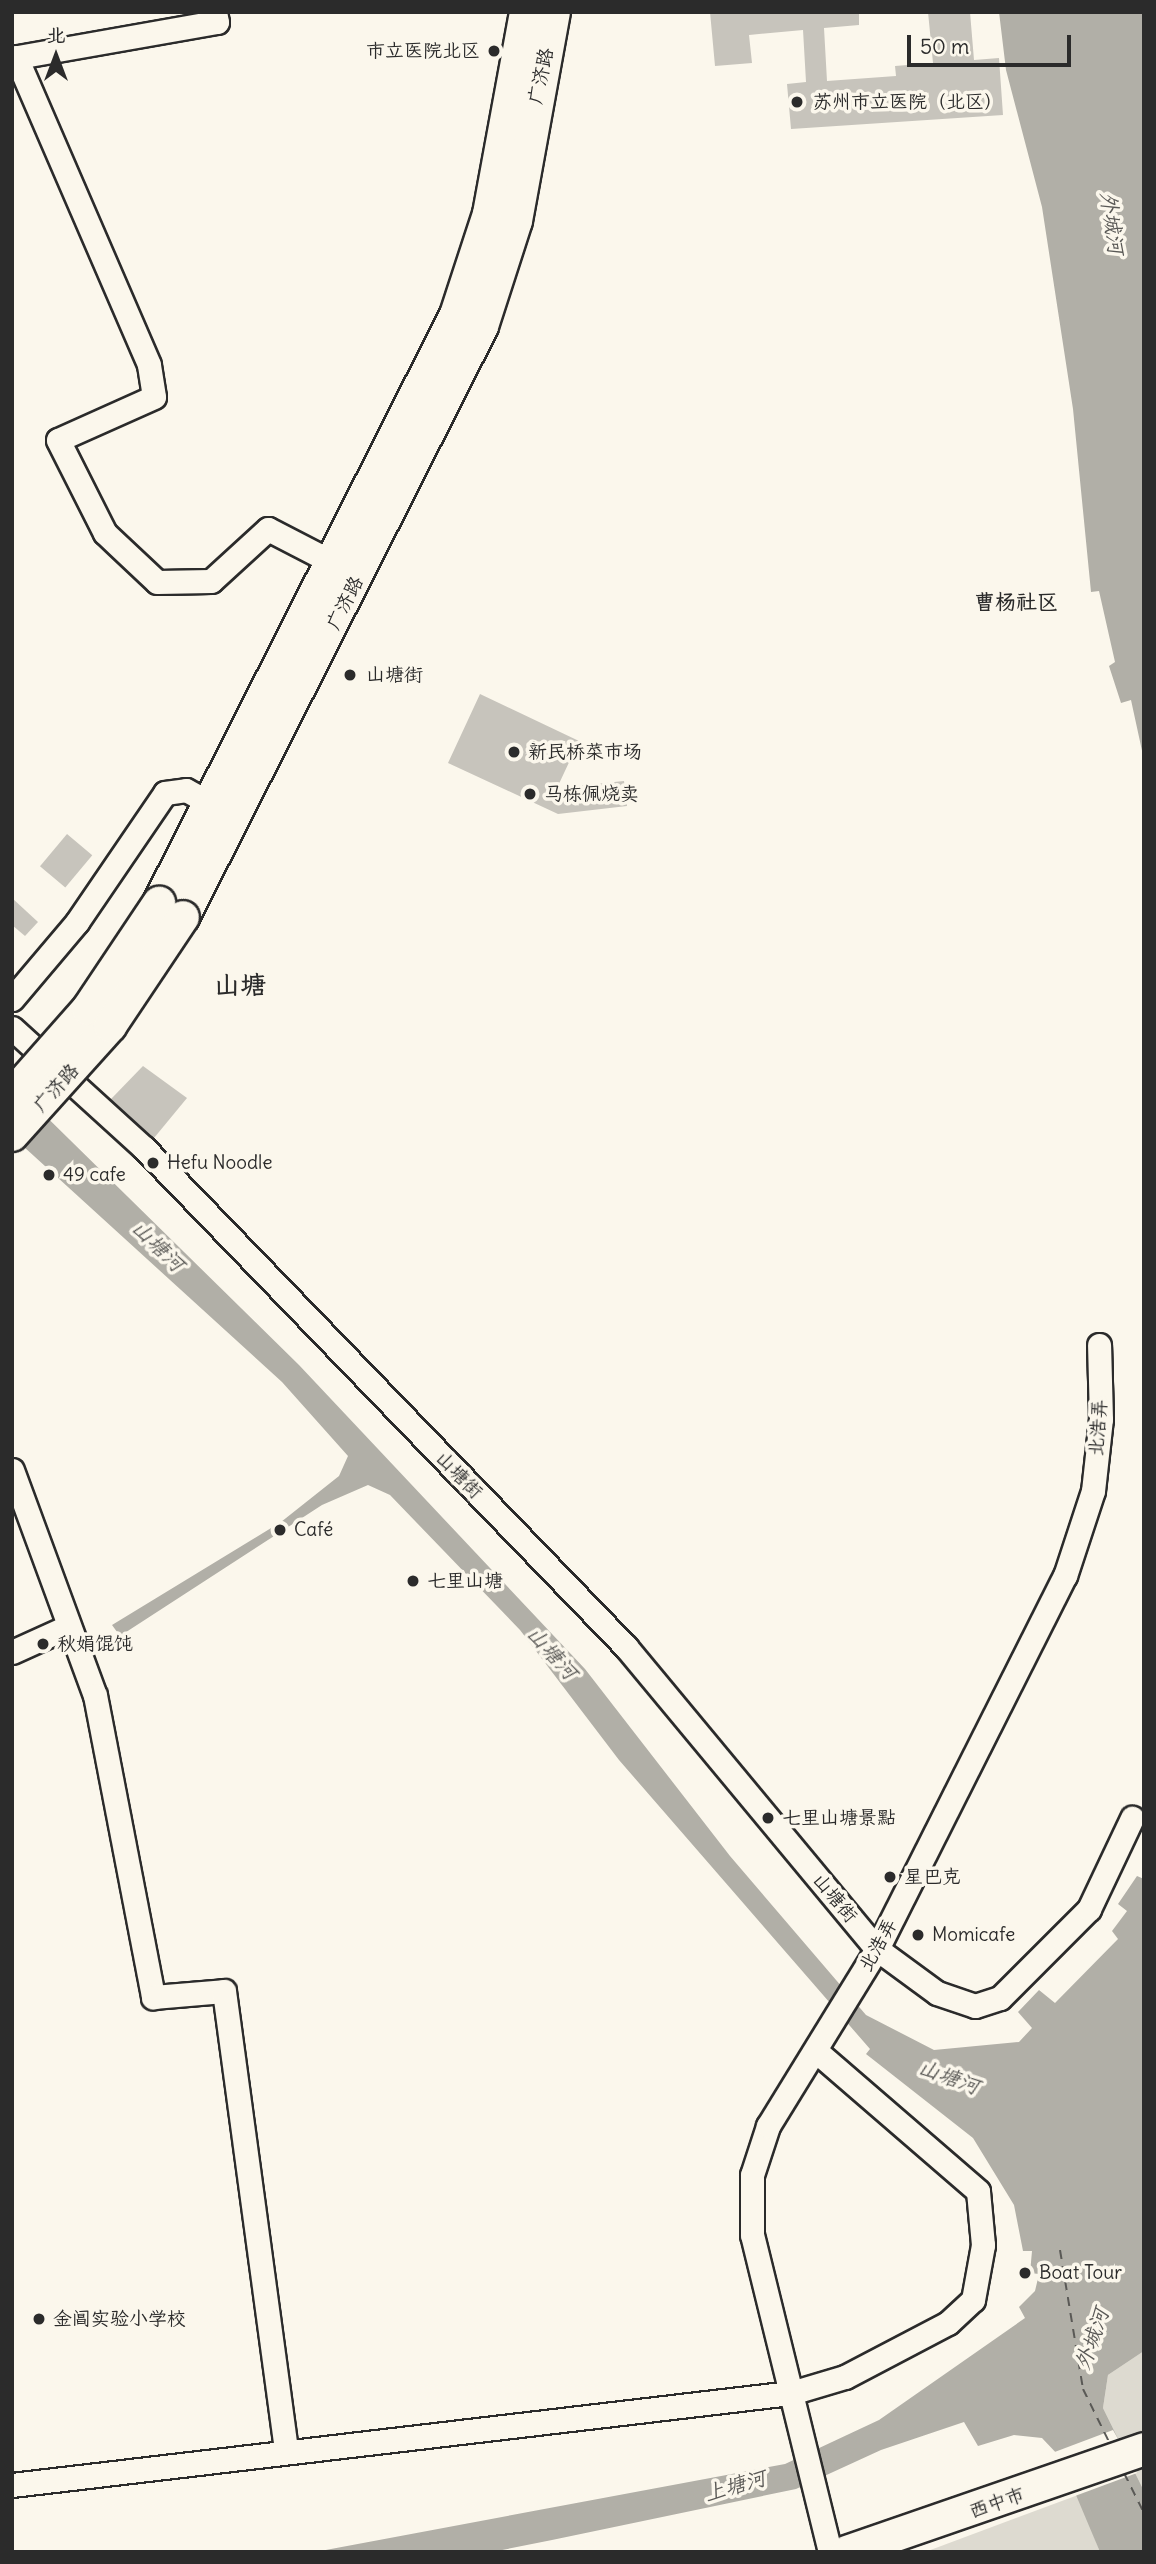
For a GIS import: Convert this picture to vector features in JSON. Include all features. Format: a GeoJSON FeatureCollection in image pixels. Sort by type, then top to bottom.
{"type":"FeatureCollection","features":[{"type":"Feature","properties":{"kind":"main road","name":"广济路"},"geometry":{"type":"LineString","coordinates":[[12,1096],[171,910],[213,805],[334,563],[468,283],[498,173],[526,12]]}},
{"type":"Feature","properties":{"kind":"main road","name":"广济路"},"geometry":{"type":"LineString","coordinates":[[12,1135],[110,1026],[482,326],[516,221],[554,12]]}},
{"type":"Feature","properties":{"kind":"main road","name":"西中市"},"geometry":{"type":"LineString","coordinates":[[848,2552],[1048,2486],[1144,2449]]}},
{"type":"Feature","properties":{"kind":"street"},"geometry":{"type":"LineString","coordinates":[[215,12],[217,22],[14,57],[149,365],[154,397],[58,440],[106,533],[157,582],[211,581],[268,529],[334,563]]}},
{"type":"Feature","properties":{"kind":"street"},"geometry":{"type":"LineString","coordinates":[[12,999],[77,922],[164,793],[186,790],[213,805]]}},
{"type":"Feature","properties":{"kind":"street","name":"山塘街"},"geometry":{"type":"LineString","coordinates":[[12,1028],[144,1148],[626,1647],[877,1949],[937,1993],[975,2006],[1000,1998],[1089,1909],[1132,1818]]}},
{"type":"Feature","properties":{"kind":"street","name":"北浩弄"},"geometry":{"type":"LineString","coordinates":[[830,2552],[822,2507],[752,2235],[752,2175],[768,2126],[817,2052],[877,1949],[1065,1576],[1093,1491],[1101,1419],[1099,1345]]}},
{"type":"Feature","properties":{"kind":"street"},"geometry":{"type":"LineString","coordinates":[[12,1470],[67,1627],[95,1695],[153,1997],[224,1991],[286,2452]]}},
{"type":"Feature","properties":{"kind":"street"},"geometry":{"type":"LineString","coordinates":[[12,1652],[67,1627]]}},
{"type":"Feature","properties":{"kind":"street"},"geometry":{"type":"LineString","coordinates":[[12,2484],[791,2393],[845,2377],[948,2323],[973,2300],[983,2245],[978,2191],[817,2052]]}},
{"type":"Feature","properties":{"kind":"shaded area"},"geometry":{"type":"Polygon","coordinates":[[[1144,2351],[1144,2491],[1103,2408],[1108,2375],[1144,2351]]]}},
{"type":"Feature","properties":{"kind":"shaded area"},"geometry":{"type":"Polygon","coordinates":[[[1078,2495],[1100,2552],[925,2552],[1078,2495]]]}},
{"type":"Feature","properties":{"kind":"water","name":"外城河"},"geometry":{"type":"Polygon","coordinates":[[[999,12],[1144,12],[1144,760],[1131,700],[1121,703],[1109,666],[1115,662],[1099,591],[1091,592],[1073,409],[1042,207],[1006,70],[999,12]]]}},
{"type":"Feature","properties":{"kind":"water"},"geometry":{"type":"Polygon","coordinates":[[[12,1083],[299,1365],[585,1669],[730,1856],[866,2015],[934,2050],[1019,2042],[1032,2028],[1018,2012],[1039,1990],[1055,2003],[1118,1939],[1112,1931],[1127,1911],[1118,1904],[1137,1876],[1144,1879],[1144,2351],[1108,2375],[1103,2408],[1144,2491],[1144,2552],[1100,2552],[1060,2457],[1042,2438],[1014,2435],[978,2446],[964,2422],[881,2450],[796,2489],[552,2540],[492,2552],[315,2552],[785,2464],[879,2420],[1025,2318],[1019,2307],[1035,2291],[1039,2274],[1030,2273],[1032,2251],[1023,2251],[1014,2205],[973,2138],[866,2054],[870,2049],[619,1760],[520,1630],[390,1495],[368,1485],[322,1505],[120,1636],[112,1625],[281,1522],[339,1476],[348,1456],[282,1382],[12,1136],[12,1083]]]}},
{"type":"Feature","properties":{"kind":"pier"},"geometry":{"type":"Polygon","coordinates":[[[1113,2430],[1137,2473],[1075,2496],[1052,2453],[1113,2430]]]}},
{"type":"Feature","properties":{"kind":"building"},"geometry":{"type":"Polygon","coordinates":[[[710,12],[859,12],[859,25],[824,28],[827,81],[896,76],[895,66],[933,63],[928,12],[970,12],[974,60],[999,58],[1003,115],[791,129],[787,84],[806,82],[803,30],[749,35],[752,63],[715,66],[710,12]]]}},
{"type":"Feature","properties":{"kind":"building","name":"新民桥菜市场"},"geometry":{"type":"Polygon","coordinates":[[[480,694],[579,741],[557,788],[624,781],[627,806],[558,814],[448,763],[480,694]]]}},
{"type":"Feature","properties":{"kind":"building"},"geometry":{"type":"Polygon","coordinates":[[[67,834],[92,855],[65,887],[40,866],[67,834]]]}},
{"type":"Feature","properties":{"kind":"building"},"geometry":{"type":"Polygon","coordinates":[[[12,898],[38,922],[25,936],[12,925],[12,898]]]}},
{"type":"Feature","properties":{"kind":"building"},"geometry":{"type":"Polygon","coordinates":[[[143,1066],[187,1098],[154,1138],[111,1099],[143,1066]]]}},
{"type":"Feature","properties":{"kind":"ferry route"},"geometry":{"type":"LineString","coordinates":[[1060,2250],[1083,2389],[1111,2446]]}},
{"type":"Feature","properties":{"kind":"ferry route"},"geometry":{"type":"LineString","coordinates":[[1124,2473],[1144,2513]]}},
{"type":"Feature","properties":{"kind":"place","name":"市立医院北区"},"geometry":{"type":"Point","coordinates":[494,51]}},
{"type":"Feature","properties":{"kind":"place","name":"苏州市立医院（北区）"},"geometry":{"type":"Point","coordinates":[797,102]}},
{"type":"Feature","properties":{"kind":"place","name":"山塘街"},"geometry":{"type":"Point","coordinates":[350,675]}},
{"type":"Feature","properties":{"kind":"place","name":"新民桥菜市场"},"geometry":{"type":"Point","coordinates":[514,752]}},
{"type":"Feature","properties":{"kind":"place","name":"马栋佩烧卖"},"geometry":{"type":"Point","coordinates":[530,794]}},
{"type":"Feature","properties":{"kind":"place","name":"Hefu Noodle"},"geometry":{"type":"Point","coordinates":[153,1163]}},
{"type":"Feature","properties":{"kind":"place","name":"49 cafe"},"geometry":{"type":"Point","coordinates":[49,1175]}},
{"type":"Feature","properties":{"kind":"place","name":"Café"},"geometry":{"type":"Point","coordinates":[280,1530]}},
{"type":"Feature","properties":{"kind":"place","name":"七里山塘"},"geometry":{"type":"Point","coordinates":[413,1581]}},
{"type":"Feature","properties":{"kind":"place","name":"秋娟馄饨"},"geometry":{"type":"Point","coordinates":[43,1644]}},
{"type":"Feature","properties":{"kind":"place","name":"七里山塘景點"},"geometry":{"type":"Point","coordinates":[768,1818]}},
{"type":"Feature","properties":{"kind":"place","name":"星巴克"},"geometry":{"type":"Point","coordinates":[890,1877]}},
{"type":"Feature","properties":{"kind":"place","name":"Momicafe"},"geometry":{"type":"Point","coordinates":[918,1935]}},
{"type":"Feature","properties":{"kind":"place","name":"Boat Tour"},"geometry":{"type":"Point","coordinates":[1025,2273]}},
{"type":"Feature","properties":{"kind":"place","name":"金阊实验小学校"},"geometry":{"type":"Point","coordinates":[39,2319]}},
{"type":"Feature","properties":{"kind":"district","name":"曹杨社区"},"geometry":{"type":"Point","coordinates":[1016,602]}},
{"type":"Feature","properties":{"kind":"district","name":"山塘"},"geometry":{"type":"Point","coordinates":[240,985]}},
{"type":"Feature","properties":{"kind":"water label","name":"山塘河"},"geometry":{"type":"Point","coordinates":[158,1246]}},
{"type":"Feature","properties":{"kind":"water label","name":"山塘河"},"geometry":{"type":"Point","coordinates":[552,1653]}},
{"type":"Feature","properties":{"kind":"water label","name":"山塘河"},"geometry":{"type":"Point","coordinates":[949,2077]}},
{"type":"Feature","properties":{"kind":"water label","name":"上塘河"},"geometry":{"type":"Point","coordinates":[735,2486]}}]}
